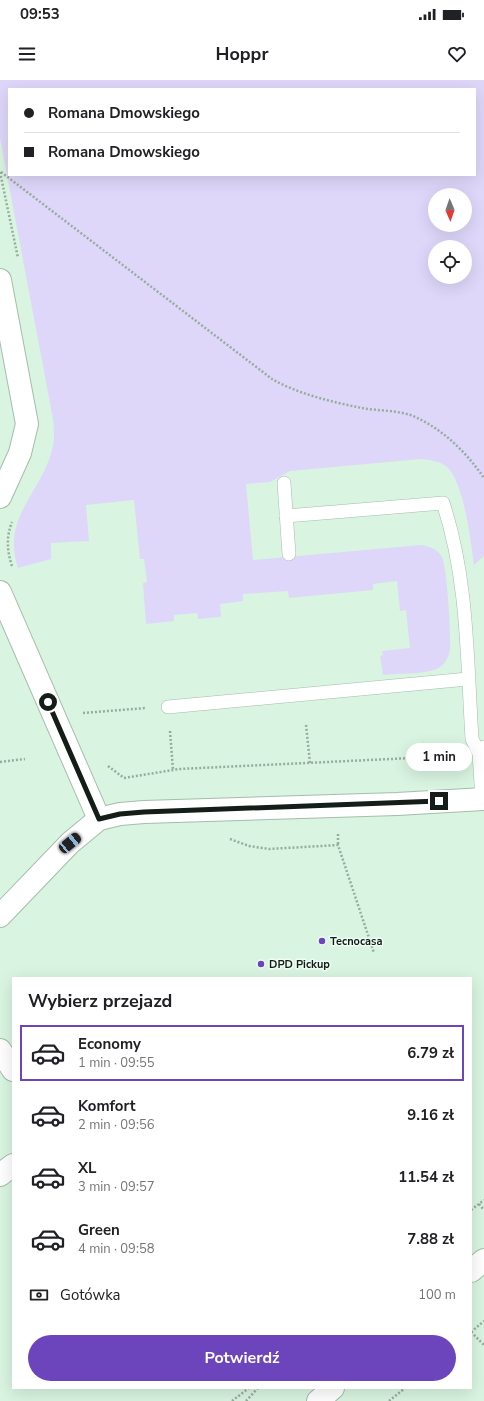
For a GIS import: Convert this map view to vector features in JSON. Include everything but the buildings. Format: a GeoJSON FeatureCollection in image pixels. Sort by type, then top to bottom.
{"type":"FeatureCollection","features":[{"type":"Feature","properties":{"kind":"street"},"geometry":{"type":"LineString","coordinates":[[0,280],[27,424],[20,452],[0,497]]}},
{"type":"Feature","properties":{"kind":"street"},"geometry":{"type":"LineString","coordinates":[[0,592],[6,622],[99,819]]}},
{"type":"Feature","properties":{"kind":"street"},"geometry":{"type":"LineString","coordinates":[[0,916],[70,843],[99,819],[120,814],[144,812],[397,804],[483,799]]}},
{"type":"Feature","properties":{"kind":"street"},"geometry":{"type":"LineString","coordinates":[[0,1050],[12,1068]]}},
{"type":"Feature","properties":{"kind":"street"},"geometry":{"type":"LineString","coordinates":[[0,1174],[12,1166]]}},
{"type":"Feature","properties":{"kind":"street"},"geometry":{"type":"LineString","coordinates":[[318,1401],[332,1389]]}},
{"type":"Feature","properties":{"kind":"lane"},"geometry":{"type":"LineString","coordinates":[[284,483],[289,554]]}},
{"type":"Feature","properties":{"kind":"lane"},"geometry":{"type":"LineString","coordinates":[[286,516],[443,503],[454,534],[463,606],[472,738],[482,750],[483,799]]}},
{"type":"Feature","properties":{"kind":"lane"},"geometry":{"type":"LineString","coordinates":[[168,707],[468,679]]}},
{"type":"Feature","properties":{"kind":"path"},"geometry":{"type":"LineString","coordinates":[[0,171],[19,265]]}},
{"type":"Feature","properties":{"kind":"path"},"geometry":{"type":"LineString","coordinates":[[0,171],[272,379],[289,389],[361,407],[412,415],[433,426],[452,440],[484,478]]}},
{"type":"Feature","properties":{"kind":"path"},"geometry":{"type":"LineString","coordinates":[[13,569],[8,557],[7,534],[15,515]]}},
{"type":"Feature","properties":{"kind":"path"},"geometry":{"type":"LineString","coordinates":[[76,714],[131,709]]}},
{"type":"Feature","properties":{"kind":"path"},"geometry":{"type":"LineString","coordinates":[[306,725],[310,763]]}},
{"type":"Feature","properties":{"kind":"path"},"geometry":{"type":"LineString","coordinates":[[170,726],[173,770]]}},
{"type":"Feature","properties":{"kind":"path"},"geometry":{"type":"LineString","coordinates":[[106,764],[124,778],[173,770],[310,763],[482,750]]}},
{"type":"Feature","properties":{"kind":"path"},"geometry":{"type":"LineString","coordinates":[[0,762],[25,759]]}},
{"type":"Feature","properties":{"kind":"path"},"geometry":{"type":"LineString","coordinates":[[224,838],[249,846],[269,849],[338,845],[374,953]]}},
{"type":"Feature","properties":{"kind":"path"},"geometry":{"type":"LineString","coordinates":[[472,1209],[484,1200]]}},
{"type":"Feature","properties":{"kind":"path"},"geometry":{"type":"LineString","coordinates":[[479,1204],[484,1210]]}},
{"type":"Feature","properties":{"kind":"path"},"geometry":{"type":"LineString","coordinates":[[472,1331],[484,1321]]}},
{"type":"Feature","properties":{"kind":"path"},"geometry":{"type":"LineString","coordinates":[[472,1333],[484,1345]]}},
{"type":"Feature","properties":{"kind":"path"},"geometry":{"type":"LineString","coordinates":[[232,1401],[248,1389]]}},
{"type":"Feature","properties":{"kind":"path"},"geometry":{"type":"LineString","coordinates":[[246,1401],[257,1389]]}},
{"type":"Feature","properties":{"kind":"path"},"geometry":{"type":"LineString","coordinates":[[389,1401],[404,1389]]}},
{"type":"Feature","properties":{"kind":"shaded area"},"geometry":{"type":"Polygon","coordinates":[[[0,80],[484,80],[484,556],[474,565],[466,513],[458,486],[447,467],[432,460],[421,459],[290,471],[270,482],[246,484],[253,560],[421,545],[436,550],[442,557],[446,574],[450,630],[450,652],[447,659],[440,667],[435,670],[428,671],[383,675],[380,656],[383,655],[382,651],[410,648],[406,610],[400,611],[397,581],[373,584],[373,590],[289,598],[288,591],[243,594],[243,601],[220,604],[221,617],[198,619],[197,613],[174,615],[174,621],[146,624],[143,583],[147,582],[144,559],[140,559],[134,500],[86,505],[89,541],[51,543],[51,559],[18,568],[14,550],[18,520],[24,506],[47,466],[53,446],[54,431],[0,138],[0,80]]]}},
{"type":"Feature","properties":{"kind":"place","name":"Tecnocasa"},"geometry":{"type":"Point","coordinates":[322,941]}},
{"type":"Feature","properties":{"kind":"place","name":"DPD Pickup"},"geometry":{"type":"Point","coordinates":[261,964]}},
{"type":"Feature","properties":{"kind":"route"},"geometry":{"type":"LineString","coordinates":[[48,702],[99,819],[120,814],[144,812],[397,804],[439,801]]}}]}
